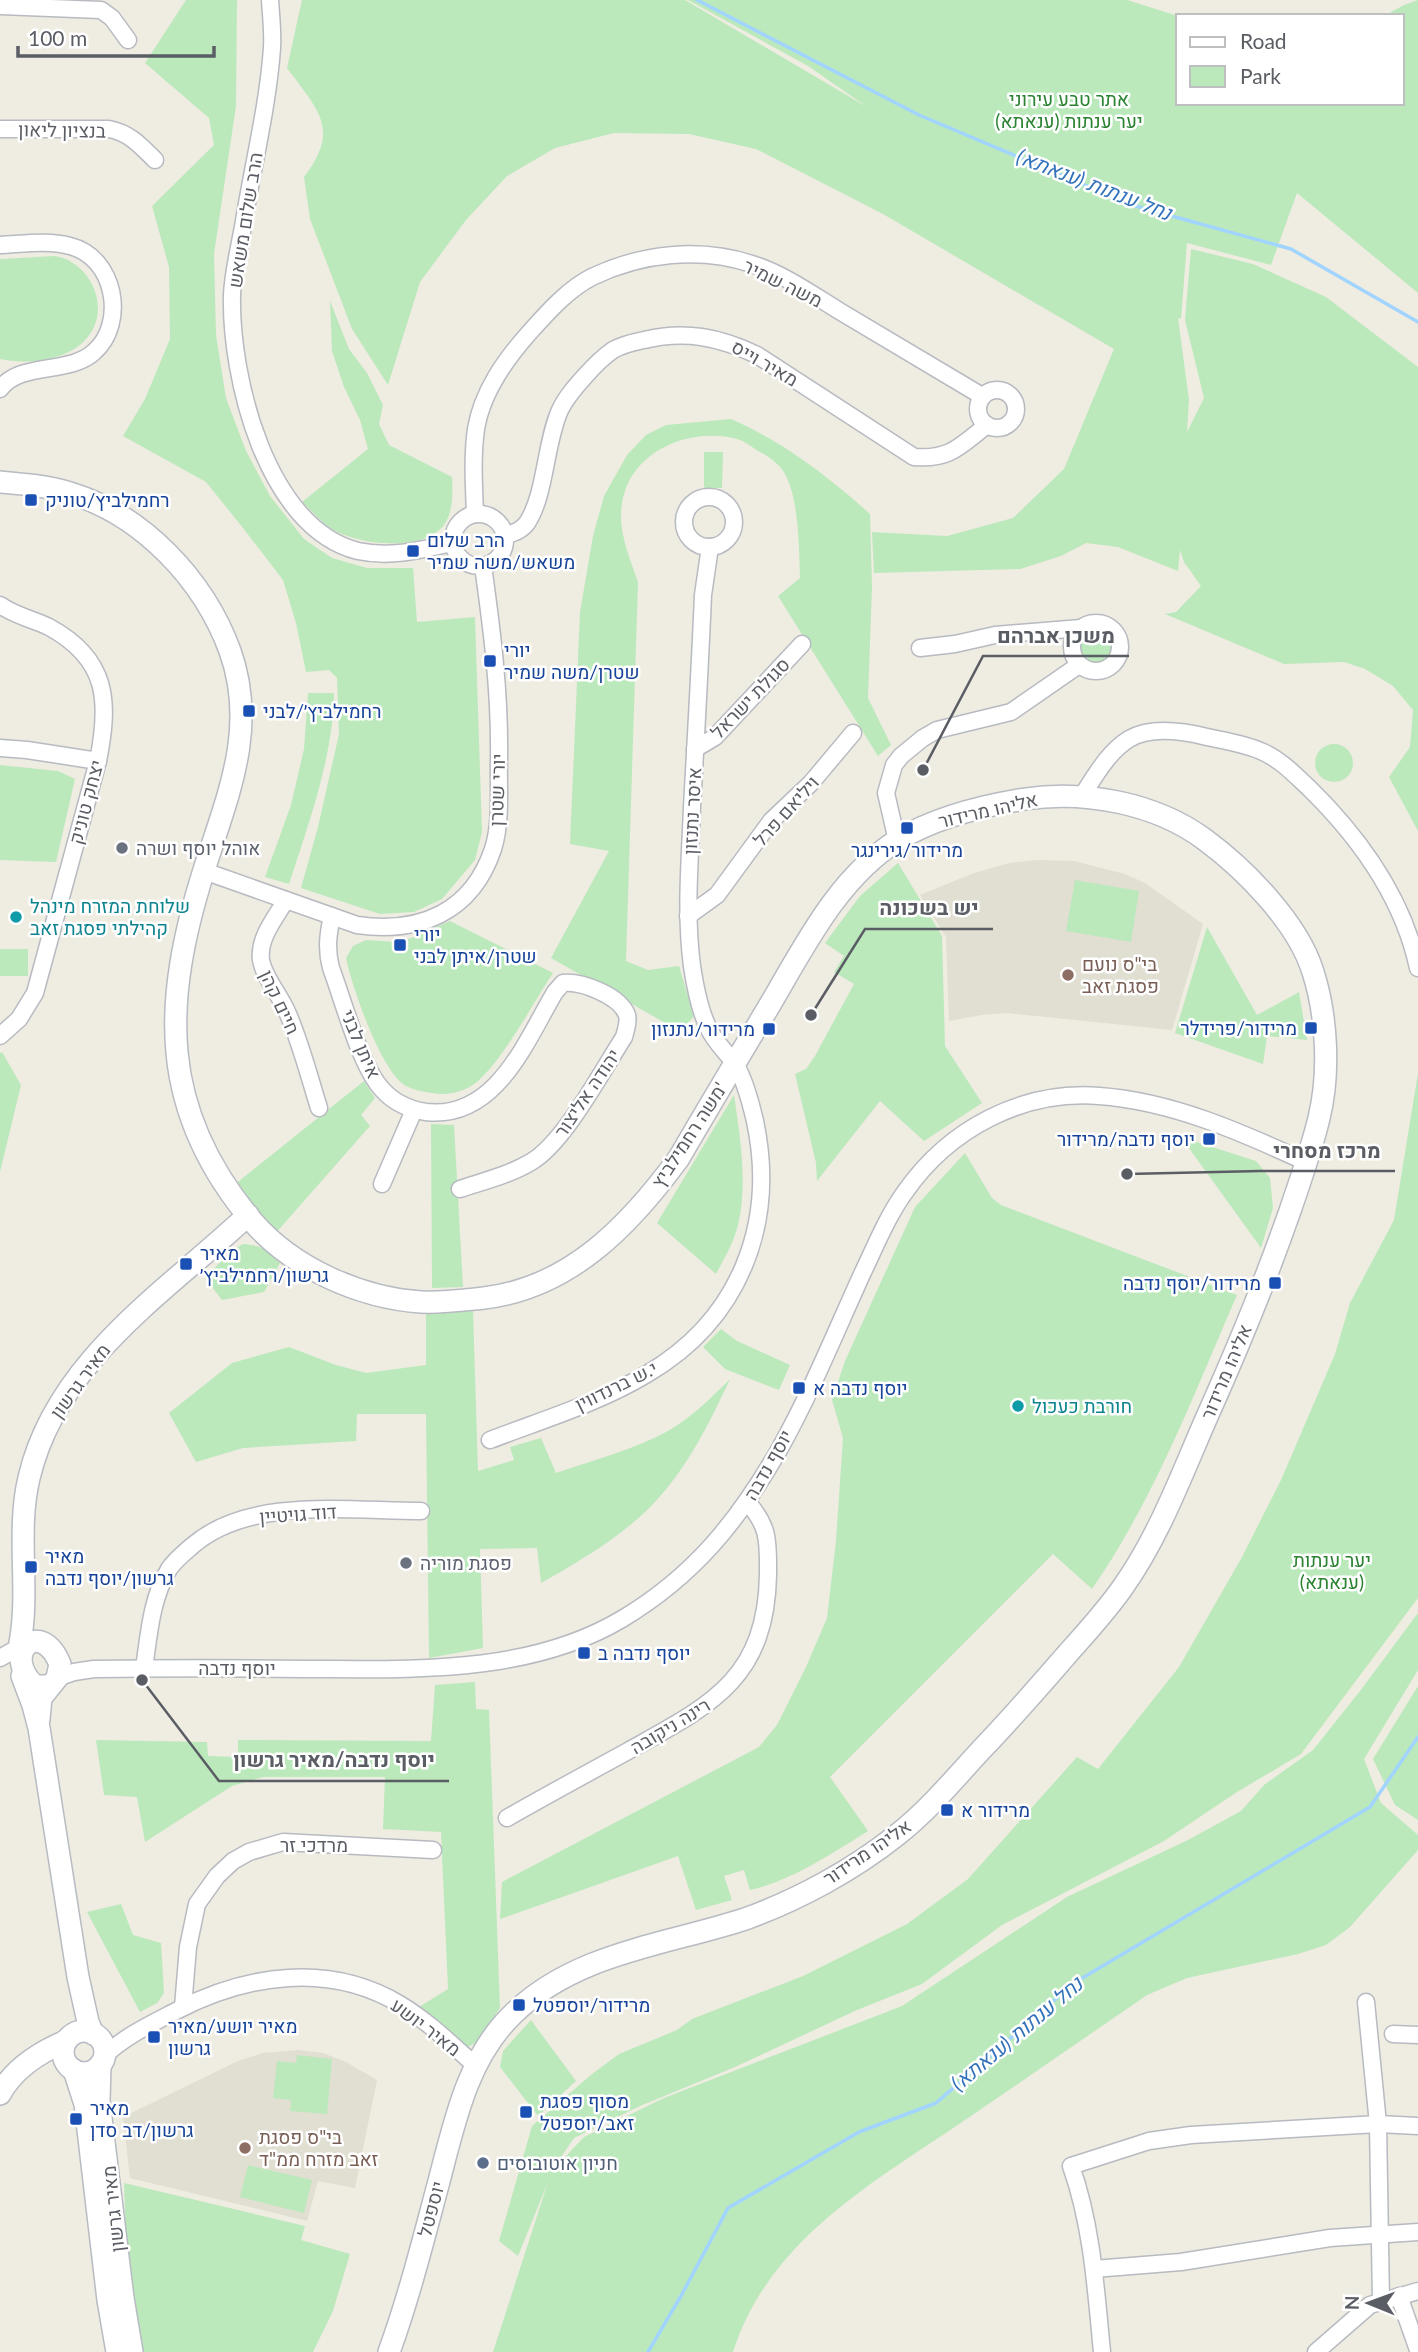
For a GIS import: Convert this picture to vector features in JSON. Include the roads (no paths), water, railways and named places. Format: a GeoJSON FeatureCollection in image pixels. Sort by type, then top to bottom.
{"type":"FeatureCollection","features":[{"type":"Feature","properties":{"kind":"street","name":"הרב שלום משאש"},"geometry":{"type":"LineString","coordinates":[[270,0],[272,47],[232,293],[235,348],[244,398],[257,442],[279,482],[302,515],[313,527],[344,546],[379,554],[409,553],[452,543]]}},
{"type":"Feature","properties":{"kind":"street"},"geometry":{"type":"LineString","coordinates":[[0,6],[101,10],[112,18],[128,40]]}},
{"type":"Feature","properties":{"kind":"street","name":"בנציון ליאון"},"geometry":{"type":"LineString","coordinates":[[0,129],[122,132],[155,160]]}},
{"type":"Feature","properties":{"kind":"street"},"geometry":{"type":"LineString","coordinates":[[0,245],[54,244],[79,249],[100,266],[106,276],[113,315],[103,342],[92,354],[66,365],[24,374],[1,385]]}},
{"type":"Feature","properties":{"kind":"street","name":"משה שמיר"},"geometry":{"type":"LineString","coordinates":[[475,514],[477,428],[489,390],[508,356],[554,305],[591,278],[631,262],[667,255],[712,254],[754,265],[789,281],[982,396]]}},
{"type":"Feature","properties":{"kind":"street","name":"מאיר וייס"},"geometry":{"type":"LineString","coordinates":[[505,536],[519,531],[527,523],[535,505],[560,409],[575,387],[614,349],[662,335],[685,334],[731,342],[757,355],[914,457],[934,459],[949,454],[987,425]]}},
{"type":"Feature","properties":{"kind":"street"},"geometry":{"type":"LineString","coordinates":[[1000,390],[1012,397],[1015,404],[1014,417],[1007,425],[1000,428],[987,425],[978,414],[982,396],[1000,390]]}},
{"type":"Feature","properties":{"kind":"street","name":"משה רחמילביץ'"},"geometry":{"type":"LineString","coordinates":[[0,482],[41,486],[69,493],[118,514],[137,527],[176,563],[192,582],[214,614],[236,670],[241,720],[234,781],[204,871],[179,968],[175,1017],[177,1065],[196,1132],[217,1170],[248,1215],[264,1234],[285,1251],[336,1281],[392,1298],[421,1302],[467,1300],[518,1291],[569,1269],[619,1231],[679,1158],[735,1063]]}},
{"type":"Feature","properties":{"kind":"street"},"geometry":{"type":"LineString","coordinates":[[475,514],[491,517],[502,528],[505,536],[502,552],[497,559],[483,566],[475,566],[460,559],[452,543],[460,521],[475,514]]}},
{"type":"Feature","properties":{"kind":"street","name":"איסר נתנזון"},"geometry":{"type":"LineString","coordinates":[[710,547],[704,595],[688,916],[694,974],[708,1027],[718,1045],[735,1063]]}},
{"type":"Feature","properties":{"kind":"street","name":"יורי שטרן"},"geometry":{"type":"LineString","coordinates":[[204,871],[357,925],[380,928],[402,928],[427,921],[466,895],[482,874],[493,848],[498,825],[499,709],[483,566]]}},
{"type":"Feature","properties":{"kind":"street","name":"יצחק טוניק"},"geometry":{"type":"LineString","coordinates":[[0,605],[68,638],[92,664],[100,679],[105,711],[97,761],[35,993],[19,1019],[0,1036]]}},
{"type":"Feature","properties":{"kind":"street"},"geometry":{"type":"LineString","coordinates":[[920,648],[995,635],[1081,628],[1097,623],[1111,628],[1119,642],[1116,660],[1104,670],[1086,670],[1079,665],[1071,651],[1075,634],[1081,628]]}},
{"type":"Feature","properties":{"kind":"street","name":"סגולת ישראל"},"geometry":{"type":"LineString","coordinates":[[695,749],[715,737],[802,644]]}},
{"type":"Feature","properties":{"kind":"street"},"geometry":{"type":"LineString","coordinates":[[897,841],[886,793],[894,765],[901,756],[937,730],[1011,712],[1079,665]]}},
{"type":"Feature","properties":{"kind":"street"},"geometry":{"type":"LineString","coordinates":[[1082,796],[1119,746],[1142,733],[1153,731],[1194,734],[1264,752],[1287,767],[1353,835],[1387,889],[1418,968]]}},
{"type":"Feature","properties":{"kind":"street","name":"ויליאם פרל"},"geometry":{"type":"LineString","coordinates":[[688,916],[717,895],[771,821],[811,783],[853,733]]}},
{"type":"Feature","properties":{"kind":"street"},"geometry":{"type":"LineString","coordinates":[[0,748],[97,761]]}},
{"type":"Feature","properties":{"kind":"street","name":"אליהו מרידור"},"geometry":{"type":"LineString","coordinates":[[476,2067],[513,2014],[571,1973],[633,1950],[746,1918],[802,1894],[897,1835],[923,1812],[1005,1726],[1123,1587],[1158,1528],[1231,1363],[1271,1264],[1320,1116],[1325,1056],[1319,996],[1313,969],[1303,947],[1284,919],[1239,868],[1195,832],[1169,819],[1144,810],[1082,796],[1045,796],[1002,803],[929,824],[897,841],[876,857],[840,894],[825,914],[735,1063]]}},
{"type":"Feature","properties":{"kind":"street","name":"חיים קהן"},"geometry":{"type":"LineString","coordinates":[[286,900],[267,930],[261,960],[289,1015],[319,1108]]}},
{"type":"Feature","properties":{"kind":"street","name":"איתן לבני"},"geometry":{"type":"LineString","coordinates":[[332,916],[327,937],[329,960],[368,1068],[377,1084],[388,1095],[401,1105],[414,1110],[445,1113],[460,1110],[490,1093],[514,1061],[563,983]]}},
{"type":"Feature","properties":{"kind":"street","name":"יהודה אליצור"},"geometry":{"type":"LineString","coordinates":[[460,1189],[508,1173],[547,1150],[562,1134],[624,1037],[628,1024],[622,1005],[584,985],[563,983]]}},
{"type":"Feature","properties":{"kind":"street","name":"י.ש ברנדווין"},"geometry":{"type":"LineString","coordinates":[[490,1440],[615,1391],[647,1374],[689,1343],[707,1325],[735,1287],[752,1249],[757,1228],[761,1181],[755,1121],[735,1063]]}},
{"type":"Feature","properties":{"kind":"street","name":"יוסף נדבה"},"geometry":{"type":"LineString","coordinates":[[55,1680],[74,1672],[94,1669],[422,1668],[505,1659],[556,1650],[598,1633],[659,1595],[702,1558],[722,1536],[747,1502],[781,1446],[883,1228],[904,1193],[932,1159],[989,1117],[1027,1102],[1047,1098],[1094,1095],[1116,1097],[1163,1106],[1263,1142],[1306,1162]]}},
{"type":"Feature","properties":{"kind":"street"},"geometry":{"type":"LineString","coordinates":[[382,1184],[414,1110]]}},
{"type":"Feature","properties":{"kind":"street","name":"מאיר גרשון"},"geometry":{"type":"LineString","coordinates":[[132,2352],[88,2022],[78,1977],[39,1728],[33,1705],[12,1660],[25,1603],[26,1497],[35,1457],[51,1418],[80,1375],[115,1334],[248,1215]]}},
{"type":"Feature","properties":{"kind":"street","name":"רינה ניקובה"},"geometry":{"type":"LineString","coordinates":[[507,1818],[697,1713],[726,1689],[738,1674],[759,1634],[768,1582],[766,1527],[760,1515],[747,1502]]}},
{"type":"Feature","properties":{"kind":"street","name":"דוד גויטיין"},"geometry":{"type":"LineString","coordinates":[[144,1668],[155,1602],[170,1568],[180,1556],[213,1531],[229,1522],[269,1513],[421,1511]]}},
{"type":"Feature","properties":{"kind":"street","name":"מאיר גרשון"},"geometry":{"type":"LineString","coordinates":[[25,1603],[47,1648]]}},
{"type":"Feature","properties":{"kind":"street"},"geometry":{"type":"LineString","coordinates":[[30,1640],[47,1648],[60,1664],[55,1680],[48,1686],[35,1686],[12,1660],[30,1640]]}},
{"type":"Feature","properties":{"kind":"street","name":"יוסף נדבה"},"geometry":{"type":"LineString","coordinates":[[47,1648],[71,1664],[94,1669]]}},
{"type":"Feature","properties":{"kind":"street","name":"מאיר גרשון"},"geometry":{"type":"LineString","coordinates":[[39,1728],[41,1698],[55,1680]]}},
{"type":"Feature","properties":{"kind":"street","name":"מרדכי זר"},"geometry":{"type":"LineString","coordinates":[[183,2007],[188,1947],[197,1905],[217,1876],[233,1861],[267,1845],[284,1842],[433,1850]]}},
{"type":"Feature","properties":{"kind":"street","name":"מאיר יושע"},"geometry":{"type":"LineString","coordinates":[[89,2045],[135,2032],[227,1988],[291,1977],[328,1980],[379,1994],[401,2005],[476,2067]]}},
{"type":"Feature","properties":{"kind":"street"},"geometry":{"type":"LineString","coordinates":[[1366,2002],[1378,2124],[1382,2233],[1381,2302]]}},
{"type":"Feature","properties":{"kind":"street"},"geometry":{"type":"LineString","coordinates":[[1393,2034],[1418,2035]]}},
{"type":"Feature","properties":{"kind":"street"},"geometry":{"type":"LineString","coordinates":[[0,2094],[6,2081],[38,2055],[89,2045],[85,2073],[70,2067],[44,2064],[16,2073]]}},
{"type":"Feature","properties":{"kind":"street","name":"מאיר גרשון"},"geometry":{"type":"LineString","coordinates":[[89,2045],[63,2050],[81,2090],[87,2118],[108,2300],[117,2352]]}},
{"type":"Feature","properties":{"kind":"street","name":"יוספטל"},"geometry":{"type":"LineString","coordinates":[[389,2352],[407,2297],[452,2130],[467,2083],[476,2067]]}},
{"type":"Feature","properties":{"kind":"street"},"geometry":{"type":"LineString","coordinates":[[1102,2352],[1094,2269],[1078,2185],[1071,2166],[1149,2141],[1191,2134],[1378,2124],[1418,2126]]}},
{"type":"Feature","properties":{"kind":"street"},"geometry":{"type":"LineString","coordinates":[[1094,2269],[1181,2262],[1245,2250],[1382,2233],[1418,2232]]}},
{"type":"Feature","properties":{"kind":"street"},"geometry":{"type":"LineString","coordinates":[[1316,2352],[1370,2305],[1418,2291]]}},
{"type":"Feature","properties":{"kind":"street"},"geometry":{"type":"LineString","coordinates":[[1399,2296],[1418,2350]]}},
{"type":"Feature","properties":{"kind":"waterway","name":"נחל ענתות (ענאתא)"},"geometry":{"type":"LineString","coordinates":[[697,0],[919,115],[1132,205],[1291,249],[1418,322]]}},
{"type":"Feature","properties":{"kind":"waterway","name":"נחל ענתות (ענאתא)"},"geometry":{"type":"LineString","coordinates":[[648,2352],[728,2208],[859,2132],[936,2103],[1074,1983],[1370,1807],[1418,1737]]}},
{"type":"Feature","properties":{"kind":"place","name":"רחמילביץ/טוניק"},"geometry":{"type":"Point","coordinates":[31,500]}},
{"type":"Feature","properties":{"kind":"place","name":"הרב שלום משאש/משה שמיר"},"geometry":{"type":"Point","coordinates":[413,551]}},
{"type":"Feature","properties":{"kind":"place","name":"יורי שטרן/משה שמיר"},"geometry":{"type":"Point","coordinates":[490,661]}},
{"type":"Feature","properties":{"kind":"place","name":"רחמילביץ׳/לבני"},"geometry":{"type":"Point","coordinates":[249,711]}},
{"type":"Feature","properties":{"kind":"place","name":"משכן אברהם"},"geometry":{"type":"Point","coordinates":[923,770]}},
{"type":"Feature","properties":{"kind":"place","name":"מרידור/גירינגר"},"geometry":{"type":"Point","coordinates":[907,828]}},
{"type":"Feature","properties":{"kind":"place","name":"אוהל יוסף ושרה"},"geometry":{"type":"Point","coordinates":[122,848]}},
{"type":"Feature","properties":{"kind":"place","name":"שלוחת המזרח מינהל קהילתי פסגת זאב"},"geometry":{"type":"Point","coordinates":[16,917]}},
{"type":"Feature","properties":{"kind":"place","name":"יורי שטרן/איתן לבני"},"geometry":{"type":"Point","coordinates":[400,945]}},
{"type":"Feature","properties":{"kind":"place","name":"בי\"ס נועם פסגת זאב"},"geometry":{"type":"Point","coordinates":[1068,975]}},
{"type":"Feature","properties":{"kind":"place","name":"יש בשכונה"},"geometry":{"type":"Point","coordinates":[811,1015]}},
{"type":"Feature","properties":{"kind":"place","name":"מרידור/פרידלר"},"geometry":{"type":"Point","coordinates":[1311,1028]}},
{"type":"Feature","properties":{"kind":"place","name":"מרידור/נתנזון"},"geometry":{"type":"Point","coordinates":[769,1029]}},
{"type":"Feature","properties":{"kind":"place","name":"יוסף נדבה/מרידור"},"geometry":{"type":"Point","coordinates":[1209,1139]}},
{"type":"Feature","properties":{"kind":"place","name":"מרכז מסחרי"},"geometry":{"type":"Point","coordinates":[1127,1174]}},
{"type":"Feature","properties":{"kind":"place","name":"מאיר גרשון/רחמילביץ׳"},"geometry":{"type":"Point","coordinates":[186,1264]}},
{"type":"Feature","properties":{"kind":"place","name":"מרידור/יוסף נדבה"},"geometry":{"type":"Point","coordinates":[1275,1283]}},
{"type":"Feature","properties":{"kind":"place","name":"יוסף נדבה א"},"geometry":{"type":"Point","coordinates":[799,1388]}},
{"type":"Feature","properties":{"kind":"place","name":"חורבת כעכול"},"geometry":{"type":"Point","coordinates":[1018,1406]}},
{"type":"Feature","properties":{"kind":"place","name":"פסגת מוריה"},"geometry":{"type":"Point","coordinates":[406,1563]}},
{"type":"Feature","properties":{"kind":"place","name":"מאיר גרשון/יוסף נדבה"},"geometry":{"type":"Point","coordinates":[31,1567]}},
{"type":"Feature","properties":{"kind":"place","name":"יוסף נדבה ב"},"geometry":{"type":"Point","coordinates":[584,1653]}},
{"type":"Feature","properties":{"kind":"place","name":"יוסף נדבה/מאיר גרשון"},"geometry":{"type":"Point","coordinates":[142,1680]}},
{"type":"Feature","properties":{"kind":"place","name":"מרידור א"},"geometry":{"type":"Point","coordinates":[947,1810]}},
{"type":"Feature","properties":{"kind":"place","name":"מרידור/יוספטל"},"geometry":{"type":"Point","coordinates":[519,2005]}},
{"type":"Feature","properties":{"kind":"place","name":"מאיר יושע/מאיר גרשון"},"geometry":{"type":"Point","coordinates":[154,2037]}},
{"type":"Feature","properties":{"kind":"place","name":"מסוף פסגת זאב/יוספטל"},"geometry":{"type":"Point","coordinates":[526,2112]}},
{"type":"Feature","properties":{"kind":"place","name":"מאיר גרשון/דב סדן"},"geometry":{"type":"Point","coordinates":[76,2119]}},
{"type":"Feature","properties":{"kind":"place","name":"בי\"ס פסגת זאב מזרח ממ\"ד"},"geometry":{"type":"Point","coordinates":[245,2148]}},
{"type":"Feature","properties":{"kind":"place","name":"חניון אוטובוסים"},"geometry":{"type":"Point","coordinates":[483,2163]}},
{"type":"Feature","properties":{"kind":"park label","name":"אתר טבע עירוני יער ענתות (ענאתא)"},"geometry":{"type":"Point","coordinates":[1069,110]}},
{"type":"Feature","properties":{"kind":"park label","name":"יער ענתות (ענאתא)"},"geometry":{"type":"Point","coordinates":[1332,1571]}}]}
